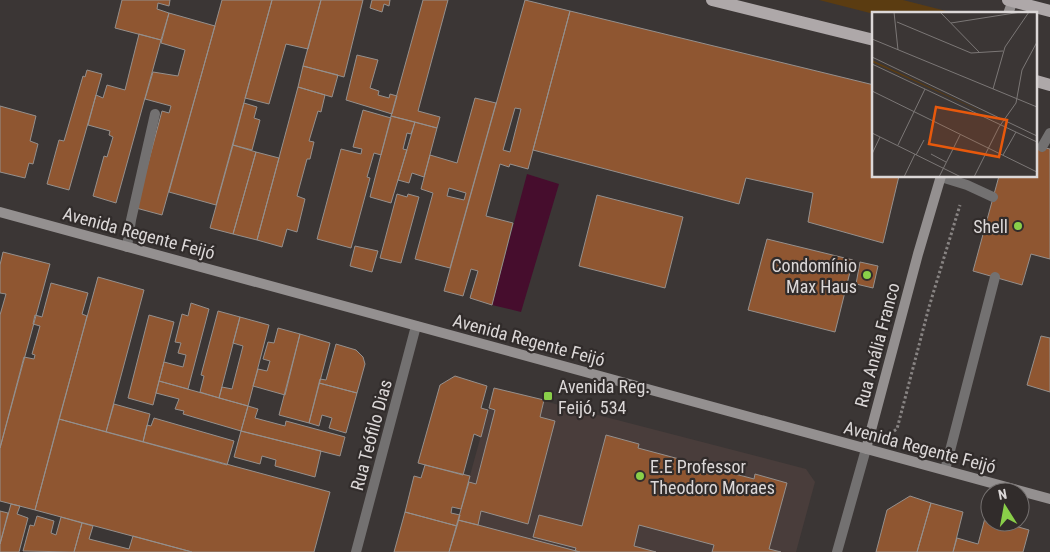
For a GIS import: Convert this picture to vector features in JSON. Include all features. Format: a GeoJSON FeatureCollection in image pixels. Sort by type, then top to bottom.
{"type":"FeatureCollection","features":[{"type":"Feature","properties":{"kind":"main road"},"geometry":{"type":"LineString","coordinates":[[712,0],[872,40]]}},
{"type":"Feature","properties":{"kind":"main road"},"geometry":{"type":"LineString","coordinates":[[1011,0],[1050,12]]}},
{"type":"Feature","properties":{"kind":"main road","name":"Rua Anália Franco"},"geometry":{"type":"LineString","coordinates":[[866,449],[918,254],[941,178]]}},
{"type":"Feature","properties":{"kind":"main road","name":"Avenida Regente Feijó"},"geometry":{"type":"LineString","coordinates":[[0,212],[1050,499]]}},
{"type":"Feature","properties":{"kind":"street"},"geometry":{"type":"LineString","coordinates":[[127,247],[131,220],[156,114]]}},
{"type":"Feature","properties":{"kind":"street"},"geometry":{"type":"LineString","coordinates":[[1042,147],[1050,133]]}},
{"type":"Feature","properties":{"kind":"street"},"geometry":{"type":"LineString","coordinates":[[944,178],[967,185],[993,197]]}},
{"type":"Feature","properties":{"kind":"street"},"geometry":{"type":"LineString","coordinates":[[945,470],[995,277]]}},
{"type":"Feature","properties":{"kind":"street","name":"Rua Teófilo Dias"},"geometry":{"type":"LineString","coordinates":[[356,552],[416,326]]}},
{"type":"Feature","properties":{"kind":"street","name":"Rua Anália Franco"},"geometry":{"type":"LineString","coordinates":[[837,552],[866,449]]}},
{"type":"Feature","properties":{"kind":"shaded area"},"geometry":{"type":"Polygon","coordinates":[[[819,0],[903,0],[950,12],[872,12],[819,0]]]}},
{"type":"Feature","properties":{"kind":"shaded area"},"geometry":{"type":"Polygon","coordinates":[[[527,174],[559,184],[521,312],[492,305],[527,174]]]}},
{"type":"Feature","properties":{"kind":"shaded area","name":"E.E Professor Theodoro Moraes"},"geometry":{"type":"Polygon","coordinates":[[[494,388],[806,469],[815,482],[796,552],[449,552],[494,388]]]}},
{"type":"Feature","properties":{"kind":"building"},"geometry":{"type":"Polygon","coordinates":[[[122,0],[170,0],[169,6],[158,3],[157,9],[169,13],[161,40],[115,28],[122,0]]]}},
{"type":"Feature","properties":{"kind":"building"},"geometry":{"type":"Polygon","coordinates":[[[222,0],[272,0],[216,205],[169,192],[222,0]]]}},
{"type":"Feature","properties":{"kind":"building"},"geometry":{"type":"Polygon","coordinates":[[[272,0],[321,0],[308,49],[286,44],[269,104],[245,98],[272,0]]]}},
{"type":"Feature","properties":{"kind":"building"},"geometry":{"type":"Polygon","coordinates":[[[321,0],[363,0],[344,77],[303,66],[321,0]]]}},
{"type":"Feature","properties":{"kind":"building"},"geometry":{"type":"Polygon","coordinates":[[[372,0],[390,0],[389,6],[384,4],[382,12],[370,8],[372,0]]]}},
{"type":"Feature","properties":{"kind":"building"},"geometry":{"type":"Polygon","coordinates":[[[423,0],[448,0],[418,111],[440,117],[437,128],[391,116],[423,0]]]}},
{"type":"Feature","properties":{"kind":"building"},"geometry":{"type":"Polygon","coordinates":[[[525,0],[570,11],[528,169],[510,164],[509,167],[500,164],[486,216],[513,223],[492,305],[470,298],[478,271],[471,269],[463,296],[444,291],[525,0]],[[515,108],[503,150],[510,152],[521,109],[515,108]]]}},
{"type":"Feature","properties":{"kind":"building"},"geometry":{"type":"Polygon","coordinates":[[[570,11],[872,85],[872,178],[899,178],[883,243],[808,222],[813,193],[746,178],[739,204],[533,150],[570,11]]]}},
{"type":"Feature","properties":{"kind":"building"},"geometry":{"type":"Polygon","coordinates":[[[169,13],[215,26],[162,215],[136,208],[162,111],[169,113],[171,106],[145,99],[153,72],[178,76],[185,50],[161,43],[169,13]]]}},
{"type":"Feature","properties":{"kind":"building"},"geometry":{"type":"Polygon","coordinates":[[[139,34],[161,40],[116,203],[93,196],[104,156],[107,157],[113,137],[109,135],[110,131],[88,125],[96,95],[103,98],[107,85],[125,90],[139,34]]]}},
{"type":"Feature","properties":{"kind":"building"},"geometry":{"type":"Polygon","coordinates":[[[357,55],[378,60],[370,88],[379,91],[378,95],[389,98],[390,94],[397,96],[392,114],[346,100],[357,55]]]}},
{"type":"Feature","properties":{"kind":"building"},"geometry":{"type":"Polygon","coordinates":[[[303,66],[338,75],[332,97],[298,87],[303,66]]]}},
{"type":"Feature","properties":{"kind":"building"},"geometry":{"type":"Polygon","coordinates":[[[87,70],[102,74],[69,190],[47,184],[59,140],[64,141],[83,76],[85,77],[87,70]]]}},
{"type":"Feature","properties":{"kind":"building"},"geometry":{"type":"Polygon","coordinates":[[[298,87],[325,95],[321,112],[318,111],[309,141],[314,142],[310,159],[307,159],[297,196],[305,199],[297,232],[287,229],[282,247],[257,240],[298,87]]]}},
{"type":"Feature","properties":{"kind":"building"},"geometry":{"type":"Polygon","coordinates":[[[475,98],[496,103],[450,268],[415,259],[433,193],[421,189],[430,155],[457,163],[475,98]],[[449,188],[447,196],[464,200],[466,193],[449,188]]]}},
{"type":"Feature","properties":{"kind":"building"},"geometry":{"type":"Polygon","coordinates":[[[244,103],[257,107],[254,118],[260,120],[252,150],[233,145],[244,103]]]}},
{"type":"Feature","properties":{"kind":"building"},"geometry":{"type":"Polygon","coordinates":[[[0,106],[36,116],[30,141],[38,144],[33,164],[29,163],[25,178],[0,172],[0,106]]]}},
{"type":"Feature","properties":{"kind":"building"},"geometry":{"type":"Polygon","coordinates":[[[363,110],[391,118],[381,155],[374,153],[367,177],[370,178],[351,248],[317,239],[341,149],[361,154],[362,149],[353,147],[363,110]]]}},
{"type":"Feature","properties":{"kind":"building"},"geometry":{"type":"Polygon","coordinates":[[[391,116],[415,122],[411,134],[407,133],[403,149],[407,150],[391,203],[370,197],[391,116]]]}},
{"type":"Feature","properties":{"kind":"building"},"geometry":{"type":"Polygon","coordinates":[[[415,122],[437,128],[424,177],[412,173],[409,183],[398,180],[415,122]]]}},
{"type":"Feature","properties":{"kind":"building"},"geometry":{"type":"Polygon","coordinates":[[[233,145],[256,152],[233,234],[210,228],[233,145]]]}},
{"type":"Feature","properties":{"kind":"building","name":"Shell"},"geometry":{"type":"Polygon","coordinates":[[[1038,146],[1050,149],[1050,259],[1031,254],[1022,285],[973,271],[998,178],[1038,178],[1038,146]]]}},
{"type":"Feature","properties":{"kind":"building"},"geometry":{"type":"Polygon","coordinates":[[[256,152],[279,158],[257,240],[233,234],[256,152]]]}},
{"type":"Feature","properties":{"kind":"building"},"geometry":{"type":"Polygon","coordinates":[[[397,194],[407,197],[408,194],[419,197],[401,263],[380,258],[397,194]]]}},
{"type":"Feature","properties":{"kind":"building"},"geometry":{"type":"Polygon","coordinates":[[[597,195],[683,217],[665,288],[579,266],[597,195]]]}},
{"type":"Feature","properties":{"kind":"building"},"geometry":{"type":"Polygon","coordinates":[[[767,239],[853,260],[835,332],[748,310],[767,239]]]}},
{"type":"Feature","properties":{"kind":"building"},"geometry":{"type":"Polygon","coordinates":[[[355,246],[378,251],[372,272],[350,266],[355,246]]]}},
{"type":"Feature","properties":{"kind":"building"},"geometry":{"type":"Polygon","coordinates":[[[3,252],[50,264],[0,448],[0,315],[6,294],[0,293],[0,265],[3,252]]]}},
{"type":"Feature","properties":{"kind":"building","name":"Condomínio Max Haus"},"geometry":{"type":"Polygon","coordinates":[[[860,262],[878,266],[873,288],[856,284],[860,262]]]}},
{"type":"Feature","properties":{"kind":"building"},"geometry":{"type":"Polygon","coordinates":[[[98,277],[144,290],[106,432],[59,419],[98,277]]]}},
{"type":"Feature","properties":{"kind":"building"},"geometry":{"type":"Polygon","coordinates":[[[51,283],[88,293],[82,314],[87,316],[35,510],[0,501],[0,448],[24,357],[34,359],[35,355],[32,354],[40,326],[33,324],[35,315],[42,317],[51,283]]]}},
{"type":"Feature","properties":{"kind":"building"},"geometry":{"type":"Polygon","coordinates":[[[191,303],[209,309],[188,389],[159,381],[164,362],[183,367],[186,355],[178,353],[181,343],[175,342],[182,314],[188,316],[191,303]]]}},
{"type":"Feature","properties":{"kind":"building"},"geometry":{"type":"Polygon","coordinates":[[[218,311],[240,317],[219,398],[200,392],[204,376],[201,375],[218,311]]]}},
{"type":"Feature","properties":{"kind":"building"},"geometry":{"type":"Polygon","coordinates":[[[149,315],[174,322],[153,405],[128,398],[149,315]]]}},
{"type":"Feature","properties":{"kind":"building"},"geometry":{"type":"Polygon","coordinates":[[[240,317],[269,325],[248,406],[219,398],[222,387],[232,389],[243,346],[233,343],[240,317]]]}},
{"type":"Feature","properties":{"kind":"building"},"geometry":{"type":"Polygon","coordinates":[[[278,328],[300,334],[285,395],[253,386],[258,369],[267,371],[270,361],[263,359],[268,342],[274,343],[278,328]]]}},
{"type":"Feature","properties":{"kind":"building"},"geometry":{"type":"Polygon","coordinates":[[[300,334],[330,343],[309,423],[279,415],[300,334]]]}},
{"type":"Feature","properties":{"kind":"building"},"geometry":{"type":"Polygon","coordinates":[[[1041,336],[1050,338],[1050,392],[1027,385],[1041,336]]]}},
{"type":"Feature","properties":{"kind":"building"},"geometry":{"type":"Polygon","coordinates":[[[336,344],[356,350],[363,357],[365,364],[357,393],[319,383],[320,379],[326,380],[336,344]]]}},
{"type":"Feature","properties":{"kind":"building"},"geometry":{"type":"Polygon","coordinates":[[[455,376],[487,386],[481,408],[488,410],[481,437],[474,434],[463,475],[418,463],[440,385],[455,376]]]}},
{"type":"Feature","properties":{"kind":"building"},"geometry":{"type":"Polygon","coordinates":[[[159,381],[248,406],[241,431],[183,414],[184,411],[175,409],[179,399],[156,393],[159,381]]]}},
{"type":"Feature","properties":{"kind":"building"},"geometry":{"type":"Polygon","coordinates":[[[319,383],[357,393],[346,433],[329,428],[332,418],[322,415],[319,426],[309,423],[319,383]]]}},
{"type":"Feature","properties":{"kind":"building"},"geometry":{"type":"Polygon","coordinates":[[[494,388],[544,400],[540,417],[555,421],[528,524],[481,511],[478,525],[458,520],[469,482],[476,484],[495,410],[489,408],[494,388]]]}},
{"type":"Feature","properties":{"kind":"building"},"geometry":{"type":"Polygon","coordinates":[[[114,404],[150,414],[143,442],[106,432],[114,404]]]}},
{"type":"Feature","properties":{"kind":"building"},"geometry":{"type":"Polygon","coordinates":[[[248,406],[258,409],[255,418],[285,426],[286,421],[345,437],[340,456],[241,431],[248,406]]]}},
{"type":"Feature","properties":{"kind":"building"},"geometry":{"type":"Polygon","coordinates":[[[154,418],[234,441],[227,465],[143,442],[147,425],[151,426],[154,418]]]}},
{"type":"Feature","properties":{"kind":"building"},"geometry":{"type":"Polygon","coordinates":[[[59,419],[330,492],[314,552],[192,552],[35,510],[59,419]]]}},
{"type":"Feature","properties":{"kind":"building"},"geometry":{"type":"Polygon","coordinates":[[[241,431],[321,451],[315,477],[275,466],[276,460],[262,456],[260,464],[234,457],[241,431]]]}},
{"type":"Feature","properties":{"kind":"building"},"geometry":{"type":"Polygon","coordinates":[[[606,435],[639,444],[638,448],[754,479],[755,474],[787,483],[769,549],[781,552],[712,552],[714,545],[639,525],[634,546],[656,552],[580,552],[575,551],[576,548],[533,537],[539,515],[582,526],[606,435]]]}},
{"type":"Feature","properties":{"kind":"building"},"geometry":{"type":"Polygon","coordinates":[[[425,465],[470,476],[461,509],[452,507],[451,513],[460,515],[457,526],[405,512],[414,476],[421,478],[425,465]]]}},
{"type":"Feature","properties":{"kind":"building"},"geometry":{"type":"Polygon","coordinates":[[[910,496],[931,503],[917,552],[876,552],[887,510],[910,496]]]}},
{"type":"Feature","properties":{"kind":"building"},"geometry":{"type":"Polygon","coordinates":[[[931,503],[963,512],[953,552],[917,552],[931,503]]]}},
{"type":"Feature","properties":{"kind":"building"},"geometry":{"type":"Polygon","coordinates":[[[11,504],[20,506],[17,514],[28,518],[19,552],[0,552],[0,544],[11,504]]]}},
{"type":"Feature","properties":{"kind":"building"},"geometry":{"type":"Polygon","coordinates":[[[0,511],[8,513],[0,544],[0,511]]]}},
{"type":"Feature","properties":{"kind":"building"},"geometry":{"type":"Polygon","coordinates":[[[405,512],[457,526],[449,552],[394,552],[405,512]]]}},
{"type":"Feature","properties":{"kind":"building"},"geometry":{"type":"Polygon","coordinates":[[[37,516],[54,521],[51,533],[56,535],[61,517],[82,523],[74,552],[23,551],[30,525],[34,526],[37,516]]]}},
{"type":"Feature","properties":{"kind":"building"},"geometry":{"type":"Polygon","coordinates":[[[458,520],[478,525],[580,552],[449,552],[458,520]]]}},
{"type":"Feature","properties":{"kind":"building"},"geometry":{"type":"Polygon","coordinates":[[[82,523],[93,526],[89,539],[129,549],[133,536],[192,552],[74,552],[82,523]]]}},
{"type":"Feature","properties":{"kind":"building"},"geometry":{"type":"Polygon","coordinates":[[[981,532],[1028,532],[1023,552],[953,552],[957,538],[978,544],[981,532]]]}},
{"type":"Feature","properties":{"kind":"place","name":"Shell"},"geometry":{"type":"Point","coordinates":[1018,226]}},
{"type":"Feature","properties":{"kind":"place","name":"Condomínio Max Haus"},"geometry":{"type":"Point","coordinates":[867,275]}},
{"type":"Feature","properties":{"kind":"place","name":"Avenida Reg. Feijó, 534"},"geometry":{"type":"Point","coordinates":[548,396]}},
{"type":"Feature","properties":{"kind":"place","name":"E.E Professor Theodoro Moraes"},"geometry":{"type":"Point","coordinates":[640,476]}}]}
